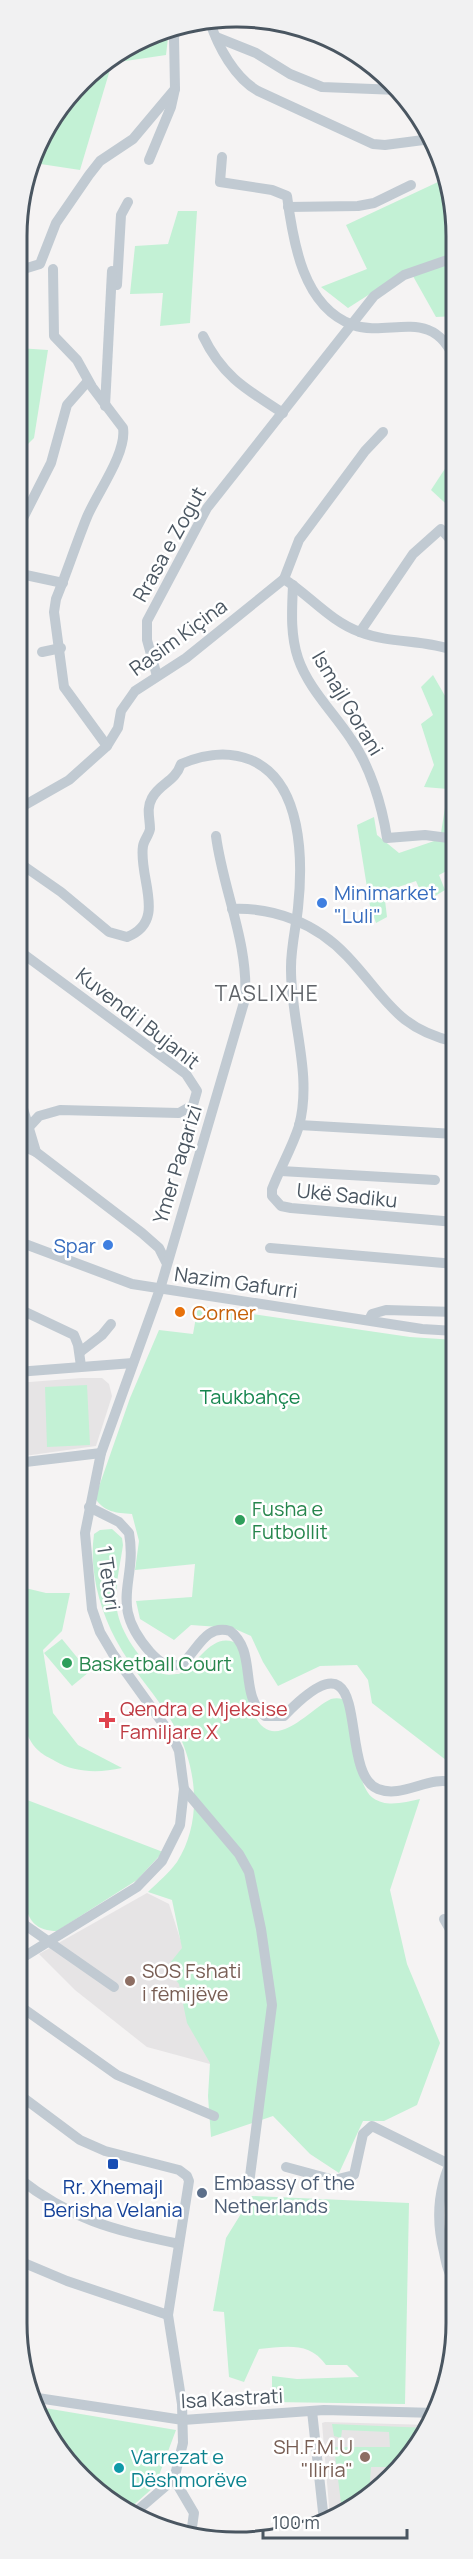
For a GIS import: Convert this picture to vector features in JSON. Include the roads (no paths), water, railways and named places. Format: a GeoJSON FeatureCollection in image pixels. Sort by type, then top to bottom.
{"type":"FeatureCollection","features":[{"type":"Feature","properties":{"kind":"street"},"geometry":{"type":"LineString","coordinates":[[212,29],[238,73],[248,85],[258,91],[373,144],[386,145],[422,140]]}},
{"type":"Feature","properties":{"kind":"street"},"geometry":{"type":"LineString","coordinates":[[149,160],[171,107],[175,89],[174,37]]}},
{"type":"Feature","properties":{"kind":"street"},"geometry":{"type":"LineString","coordinates":[[216,38],[256,53],[290,74],[322,87],[386,90]]}},
{"type":"Feature","properties":{"kind":"street"},"geometry":{"type":"LineString","coordinates":[[27,268],[40,264],[56,223],[100,161],[133,139],[175,89]]}},
{"type":"Feature","properties":{"kind":"street"},"geometry":{"type":"LineString","coordinates":[[222,157],[220,182],[283,193],[287,196],[295,244],[311,287],[327,306],[354,325],[404,326],[428,330],[446,345]]}},
{"type":"Feature","properties":{"kind":"street"},"geometry":{"type":"LineString","coordinates":[[288,207],[358,206],[374,203],[411,185]]}},
{"type":"Feature","properties":{"kind":"street"},"geometry":{"type":"LineString","coordinates":[[111,315],[119,271],[121,215],[128,202]]}},
{"type":"Feature","properties":{"kind":"street","name":"Rrasa e Zogut"},"geometry":{"type":"LineString","coordinates":[[157,676],[147,640],[147,621],[207,508],[354,325],[374,296],[404,275],[446,260]]}},
{"type":"Feature","properties":{"kind":"street"},"geometry":{"type":"LineString","coordinates":[[52,269],[54,336],[78,360],[88,381],[123,428],[122,442],[87,518],[54,612],[61,648],[64,687],[107,746]]}},
{"type":"Feature","properties":{"kind":"street"},"geometry":{"type":"LineString","coordinates":[[105,406],[111,315],[111,271]]}},
{"type":"Feature","properties":{"kind":"street"},"geometry":{"type":"LineString","coordinates":[[203,336],[218,363],[231,378],[283,413]]}},
{"type":"Feature","properties":{"kind":"street"},"geometry":{"type":"LineString","coordinates":[[27,510],[51,463],[67,405],[88,381]]}},
{"type":"Feature","properties":{"kind":"street"},"geometry":{"type":"LineString","coordinates":[[383,432],[365,451],[299,540],[288,582],[334,618],[360,633],[434,643],[446,647]]}},
{"type":"Feature","properties":{"kind":"street"},"geometry":{"type":"LineString","coordinates":[[360,633],[422,543],[441,530],[446,535]]}},
{"type":"Feature","properties":{"kind":"street"},"geometry":{"type":"LineString","coordinates":[[27,575],[63,583]]}},
{"type":"Feature","properties":{"kind":"street","name":"Rasim Kiçina"},"geometry":{"type":"LineString","coordinates":[[27,804],[69,780],[107,746],[118,728],[121,711],[135,691],[186,658],[288,582]]}},
{"type":"Feature","properties":{"kind":"street","name":"Ismajl Gorani"},"geometry":{"type":"LineString","coordinates":[[288,582],[292,628],[303,670],[353,741],[364,763],[387,838],[425,835],[446,838]]}},
{"type":"Feature","properties":{"kind":"street"},"geometry":{"type":"LineString","coordinates":[[42,652],[61,648]]}},
{"type":"Feature","properties":{"kind":"street","name":"Ukë Sadiku"},"geometry":{"type":"LineString","coordinates":[[27,868],[61,892],[109,932],[127,937],[135,934],[142,929],[150,911],[143,846],[150,831],[148,809],[153,796],[177,776],[181,764],[211,754],[241,756],[267,770],[277,780],[291,805],[299,866],[297,920],[291,967],[293,1010],[303,1075],[299,1125],[272,1196],[281,1206],[446,1221]]}},
{"type":"Feature","properties":{"kind":"street","name":"Ymer Paqarizi"},"geometry":{"type":"LineString","coordinates":[[160,1289],[166,1262],[245,999],[246,980],[216,836]]}},
{"type":"Feature","properties":{"kind":"street"},"geometry":{"type":"LineString","coordinates":[[232,909],[265,910],[297,920],[346,954],[403,1020],[431,1035],[446,1039]]}},
{"type":"Feature","properties":{"kind":"street","name":"Kuvendi i Bujanit"},"geometry":{"type":"LineString","coordinates":[[27,957],[186,1074],[197,1091],[193,1105],[179,1113],[60,1110],[39,1116],[28,1128]]}},
{"type":"Feature","properties":{"kind":"street"},"geometry":{"type":"LineString","coordinates":[[27,1124],[36,1152]]}},
{"type":"Feature","properties":{"kind":"street"},"geometry":{"type":"LineString","coordinates":[[299,1125],[446,1133]]}},
{"type":"Feature","properties":{"kind":"street"},"geometry":{"type":"LineString","coordinates":[[27,1148],[36,1152],[142,1233],[159,1248],[166,1262]]}},
{"type":"Feature","properties":{"kind":"street"},"geometry":{"type":"LineString","coordinates":[[281,1171],[435,1180]]}},
{"type":"Feature","properties":{"kind":"street","name":"Nazim Gafurri"},"geometry":{"type":"LineString","coordinates":[[27,1245],[132,1284],[422,1329],[446,1330]]}},
{"type":"Feature","properties":{"kind":"street"},"geometry":{"type":"LineString","coordinates":[[270,1248],[446,1263]]}},
{"type":"Feature","properties":{"kind":"street","name":"1 Tetori"},"geometry":{"type":"LineString","coordinates":[[27,1954],[137,1887],[151,1875],[172,1846],[180,1826],[184,1789],[183,1770],[172,1736],[112,1654],[98,1625],[92,1609],[85,1533],[102,1453],[160,1289]]}},
{"type":"Feature","properties":{"kind":"street"},"geometry":{"type":"LineString","coordinates":[[369,1320],[372,1314],[386,1310],[446,1312]]}},
{"type":"Feature","properties":{"kind":"street"},"geometry":{"type":"LineString","coordinates":[[27,1312],[74,1335],[80,1352],[81,1366]]}},
{"type":"Feature","properties":{"kind":"street"},"geometry":{"type":"LineString","coordinates":[[80,1352],[102,1335],[111,1324]]}},
{"type":"Feature","properties":{"kind":"street"},"geometry":{"type":"LineString","coordinates":[[27,1371],[133,1363]]}},
{"type":"Feature","properties":{"kind":"street"},"geometry":{"type":"LineString","coordinates":[[27,1462],[102,1453]]}},
{"type":"Feature","properties":{"kind":"street"},"geometry":{"type":"LineString","coordinates":[[89,1507],[119,1522],[129,1533],[125,1601],[128,1614],[142,1643],[158,1661],[165,1666],[182,1664],[207,1634],[215,1630],[230,1631],[243,1646],[252,1704],[265,1716],[284,1716],[306,1694],[323,1685],[334,1685],[341,1689],[349,1701],[359,1761],[371,1785],[378,1790],[391,1791],[436,1781],[446,1782]]}},
{"type":"Feature","properties":{"kind":"street"},"geometry":{"type":"LineString","coordinates":[[184,1789],[239,1854],[249,1872],[261,1929],[272,2005],[249,2184]]}},
{"type":"Feature","properties":{"kind":"street"},"geometry":{"type":"LineString","coordinates":[[27,1926],[114,1987]]}},
{"type":"Feature","properties":{"kind":"street"},"geometry":{"type":"LineString","coordinates":[[27,2011],[117,2075],[214,2116]]}},
{"type":"Feature","properties":{"kind":"street"},"geometry":{"type":"LineString","coordinates":[[27,2100],[80,2140],[105,2151],[184,2172],[189,2181],[168,2315],[183,2420],[183,2443],[174,2479],[140,2508]]}},
{"type":"Feature","properties":{"kind":"street"},"geometry":{"type":"LineString","coordinates":[[286,2167],[334,2180],[354,2175],[363,2134],[372,2126],[446,2163]]}},
{"type":"Feature","properties":{"kind":"street"},"geometry":{"type":"LineString","coordinates":[[446,2174],[440,2193],[439,2226],[446,2263]]}},
{"type":"Feature","properties":{"kind":"street"},"geometry":{"type":"LineString","coordinates":[[27,2184],[51,2201],[94,2223],[179,2244]]}},
{"type":"Feature","properties":{"kind":"street"},"geometry":{"type":"LineString","coordinates":[[27,2264],[67,2282],[168,2315]]}},
{"type":"Feature","properties":{"kind":"street","name":"Isa Kastrati"},"geometry":{"type":"LineString","coordinates":[[41,2399],[183,2420],[312,2411],[425,2414]]}},
{"type":"Feature","properties":{"kind":"street"},"geometry":{"type":"LineString","coordinates":[[312,2411],[323,2513]]}},
{"type":"Feature","properties":{"kind":"street"},"geometry":{"type":"LineString","coordinates":[[174,2479],[194,2513],[192,2527]]}},
{"type":"Feature","properties":{"kind":"place","name":"Minimarket \"Luli\""},"geometry":{"type":"Point","coordinates":[322,903]}},
{"type":"Feature","properties":{"kind":"place","name":"Spar"},"geometry":{"type":"Point","coordinates":[108,1245]}},
{"type":"Feature","properties":{"kind":"place","name":"Corner"},"geometry":{"type":"Point","coordinates":[180,1312]}},
{"type":"Feature","properties":{"kind":"place","name":"Fusha e Futbollit"},"geometry":{"type":"Point","coordinates":[240,1520]}},
{"type":"Feature","properties":{"kind":"place","name":"Basketball Court"},"geometry":{"type":"Point","coordinates":[67,1663]}},
{"type":"Feature","properties":{"kind":"place","name":"Qendra e Mjeksise Familjare X"},"geometry":{"type":"Point","coordinates":[107,1720]}},
{"type":"Feature","properties":{"kind":"place","name":"SOS Fshati i fëmijëve"},"geometry":{"type":"Point","coordinates":[130,1981]}},
{"type":"Feature","properties":{"kind":"place","name":"Rr. Xhemajl Berisha Velania"},"geometry":{"type":"Point","coordinates":[113,2164]}},
{"type":"Feature","properties":{"kind":"place","name":"Embassy of the Netherlands"},"geometry":{"type":"Point","coordinates":[202,2193]}},
{"type":"Feature","properties":{"kind":"place","name":"SH.F.M.U \"Iliria\""},"geometry":{"type":"Point","coordinates":[365,2457]}},
{"type":"Feature","properties":{"kind":"place","name":"Varrezat e Dëshmorëve"},"geometry":{"type":"Point","coordinates":[119,2468]}},
{"type":"Feature","properties":{"kind":"district","name":"TASLIXHE"},"geometry":{"type":"Point","coordinates":[267,993]}},
{"type":"Feature","properties":{"kind":"park label","name":"Taukbahçe"},"geometry":{"type":"Point","coordinates":[250,1396]}}]}
